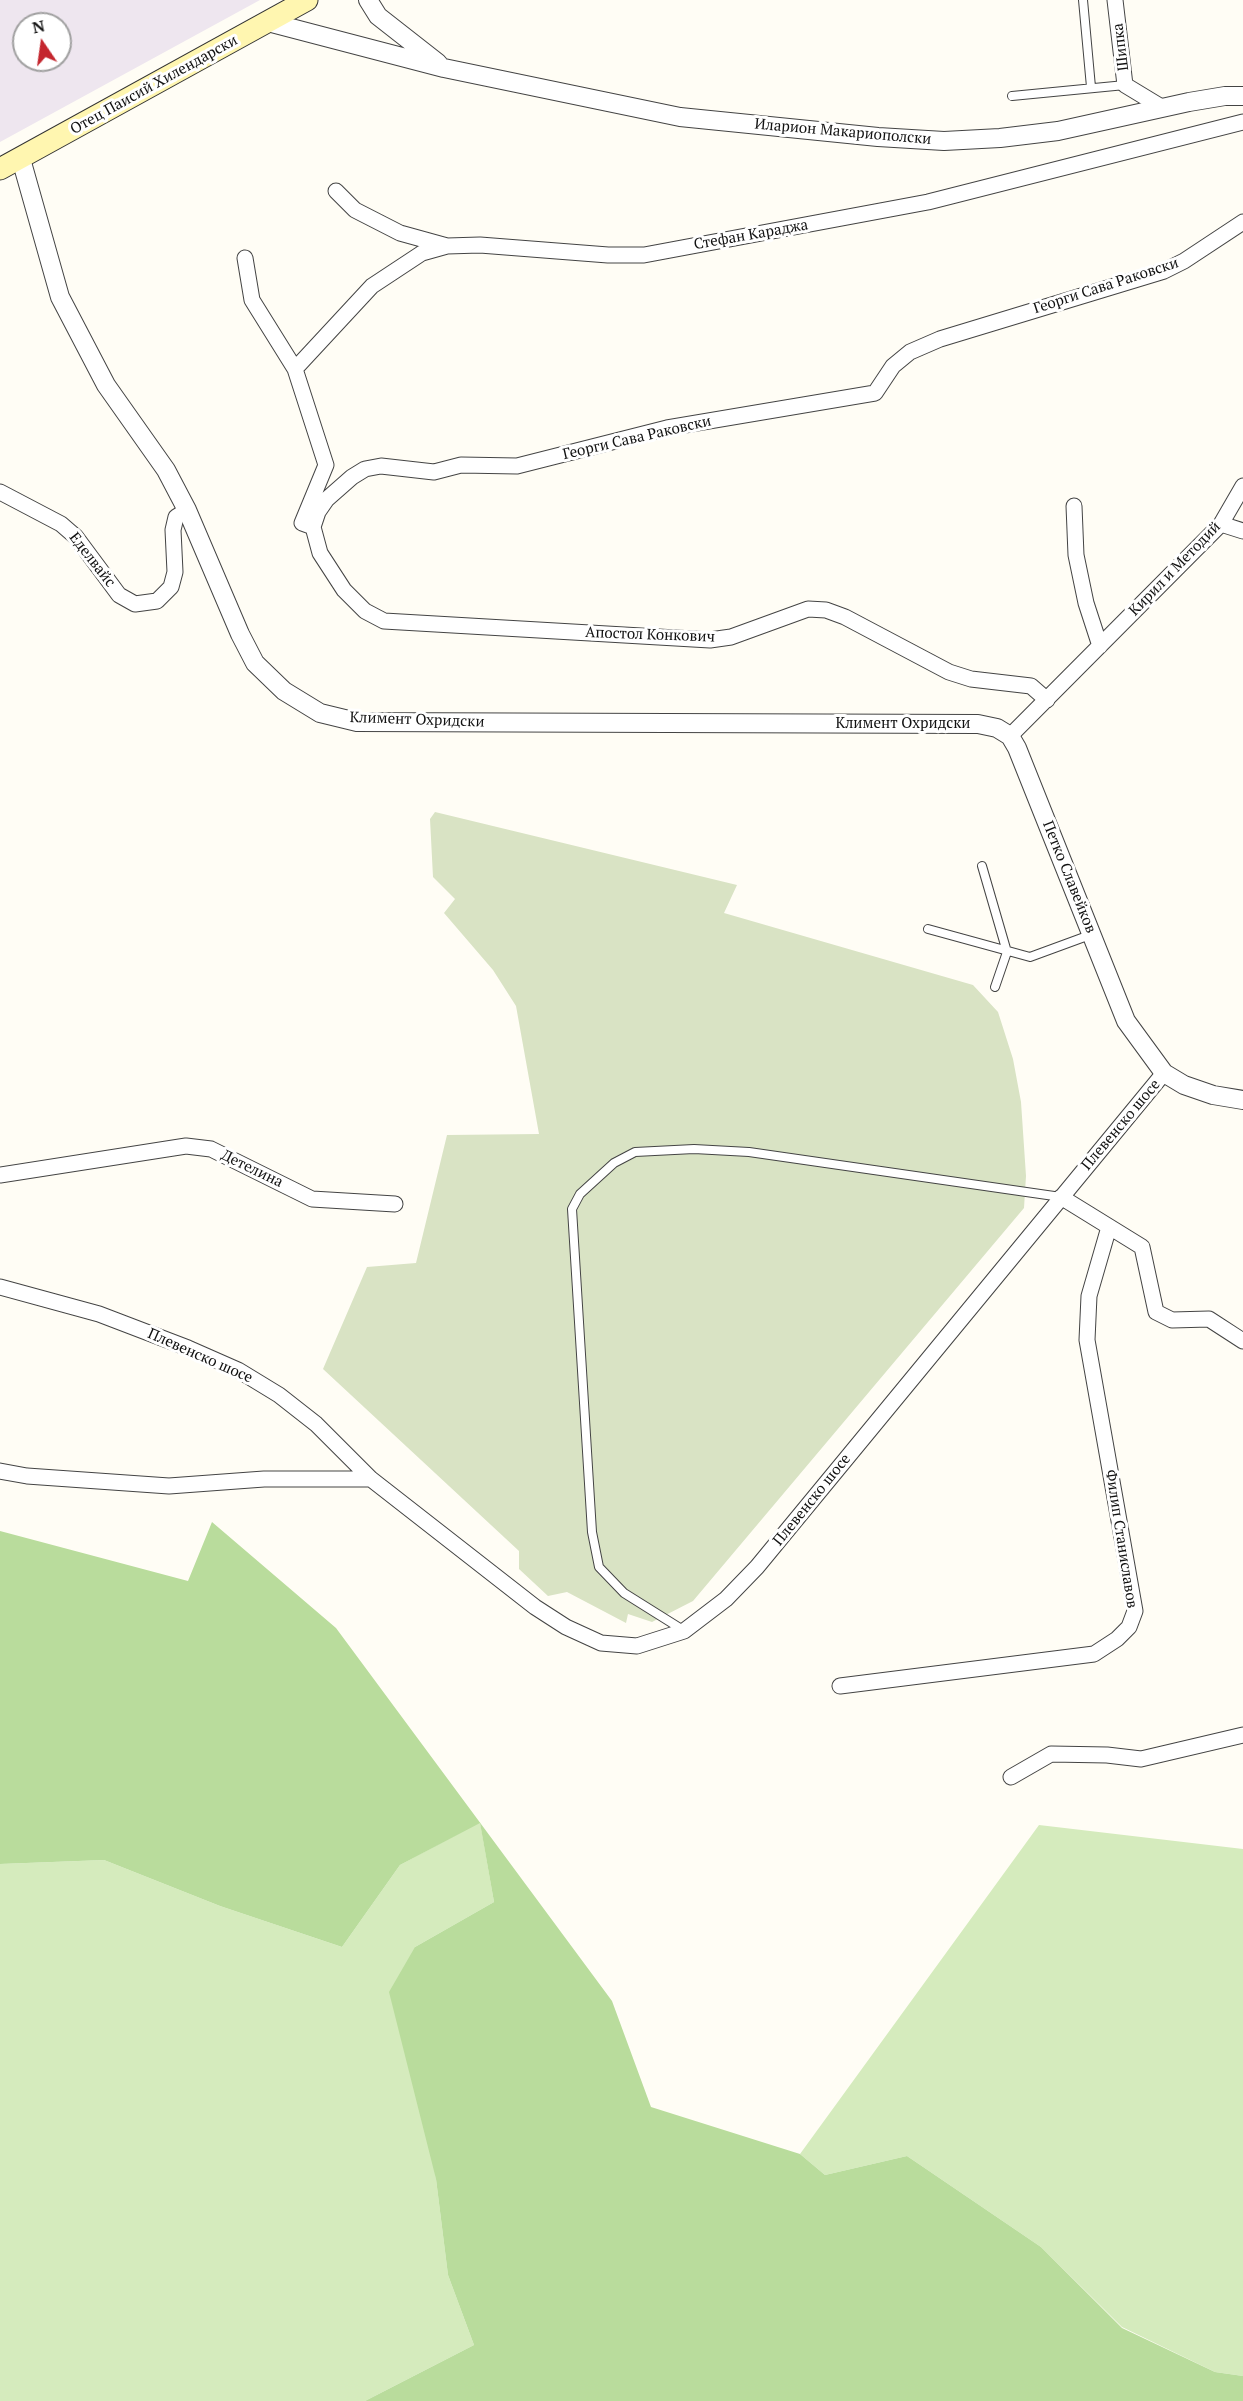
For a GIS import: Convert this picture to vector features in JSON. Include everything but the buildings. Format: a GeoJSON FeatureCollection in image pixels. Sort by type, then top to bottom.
{"type":"FeatureCollection","features":[{"type":"Feature","properties":{"kind":"main road","name":"Отец Паисий Хилендарски"},"geometry":{"type":"LineString","coordinates":[[0,169],[307,0]]}},
{"type":"Feature","properties":{"kind":"street","name":"Иларион Макариополски"},"geometry":{"type":"LineString","coordinates":[[368,0],[378,16],[444,68]]}},
{"type":"Feature","properties":{"kind":"street","name":"Шипка"},"geometry":{"type":"LineString","coordinates":[[1115,0],[1125,85],[1163,108]]}},
{"type":"Feature","properties":{"kind":"street","name":"Иларион Макариополски"},"geometry":{"type":"LineString","coordinates":[[268,22],[444,68],[680,117],[933,140],[1000,138],[1058,131],[1226,96],[1243,96]]}},
{"type":"Feature","properties":{"kind":"street","name":"Стефан Караджа"},"geometry":{"type":"LineString","coordinates":[[295,369],[372,286],[397,267],[422,253],[447,246],[480,245],[608,255],[644,255],[928,202],[1243,122]]}},
{"type":"Feature","properties":{"kind":"street","name":"Климент Охридски"},"geometry":{"type":"LineString","coordinates":[[21,159],[60,297],[106,385],[166,470],[187,510],[240,634],[255,663],[284,691],[320,713],[357,722],[978,724],[997,728],[1010,736]]}},
{"type":"Feature","properties":{"kind":"street"},"geometry":{"type":"LineString","coordinates":[[336,191],[355,210],[400,233],[447,246]]}},
{"type":"Feature","properties":{"kind":"street","name":"Георги Сава Раковски"},"geometry":{"type":"LineString","coordinates":[[313,527],[318,512],[327,500],[352,477],[365,469],[381,466],[434,472],[462,465],[517,466],[667,428],[875,393],[893,366],[910,352],[940,339],[1164,270],[1184,261],[1243,222]]}},
{"type":"Feature","properties":{"kind":"street"},"geometry":{"type":"LineString","coordinates":[[245,258],[252,300],[295,369],[326,465],[302,523],[313,527]]}},
{"type":"Feature","properties":{"kind":"street","name":"Кирил и Методий"},"geometry":{"type":"LineString","coordinates":[[1010,736],[1221,524],[1243,486]]}},
{"type":"Feature","properties":{"kind":"street","name":"Еделвайс"},"geometry":{"type":"LineString","coordinates":[[0,492],[61,524],[76,537],[119,595],[135,604],[157,601],[171,587],[175,572],[173,530],[176,517],[187,510]]}},
{"type":"Feature","properties":{"kind":"street"},"geometry":{"type":"LineString","coordinates":[[1074,506],[1076,555],[1086,603],[1100,646]]}},
{"type":"Feature","properties":{"kind":"street"},"geometry":{"type":"LineString","coordinates":[[1221,524],[1243,531]]}},
{"type":"Feature","properties":{"kind":"street","name":"Апостол Конкович"},"geometry":{"type":"LineString","coordinates":[[313,527],[320,553],[344,590],[365,611],[384,621],[710,640],[731,637],[808,609],[826,610],[845,617],[949,672],[971,679],[1031,686],[1047,700]]}},
{"type":"Feature","properties":{"kind":"street","name":"Петко Славейков"},"geometry":{"type":"LineString","coordinates":[[1010,736],[1017,748],[1126,1021],[1164,1072]]}},
{"type":"Feature","properties":{"kind":"street"},"geometry":{"type":"LineString","coordinates":[[1164,1072],[1184,1085],[1213,1095],[1243,1100]]}},
{"type":"Feature","properties":{"kind":"street","name":"Плевенско шосе"},"geometry":{"type":"LineString","coordinates":[[0,1287],[99,1314],[238,1370],[288,1402],[316,1424],[371,1479],[535,1607],[566,1627],[601,1643],[619,1647],[657,1642],[684,1631],[726,1599],[757,1567],[1164,1072]]}},
{"type":"Feature","properties":{"kind":"street","name":"Детелина"},"geometry":{"type":"LineString","coordinates":[[0,1175],[186,1146],[211,1149],[312,1199],[395,1204]]}},
{"type":"Feature","properties":{"kind":"street"},"geometry":{"type":"LineString","coordinates":[[1061,1197],[1142,1247],[1156,1312],[1172,1320],[1209,1319],[1243,1341]]}},
{"type":"Feature","properties":{"kind":"street","name":"Филип Станиславов"},"geometry":{"type":"LineString","coordinates":[[840,1686],[1094,1654],[1117,1639],[1129,1627],[1135,1611],[1087,1340],[1089,1296],[1109,1227]]}},
{"type":"Feature","properties":{"kind":"street"},"geometry":{"type":"LineString","coordinates":[[0,1471],[27,1476],[169,1486],[264,1479],[371,1479]]}},
{"type":"Feature","properties":{"kind":"street"},"geometry":{"type":"LineString","coordinates":[[1011,1777],[1051,1754],[1107,1755],[1141,1759],[1243,1735]]}},
{"type":"Feature","properties":{"kind":"lane"},"geometry":{"type":"LineString","coordinates":[[1083,0],[1091,87]]}},
{"type":"Feature","properties":{"kind":"lane"},"geometry":{"type":"LineString","coordinates":[[1012,96],[1125,85]]}},
{"type":"Feature","properties":{"kind":"lane"},"geometry":{"type":"LineString","coordinates":[[982,866],[1006,952],[995,987]]}},
{"type":"Feature","properties":{"kind":"lane"},"geometry":{"type":"LineString","coordinates":[[928,929],[1030,957],[1092,934]]}},
{"type":"Feature","properties":{"kind":"lane"},"geometry":{"type":"LineString","coordinates":[[684,1631],[624,1593],[599,1567],[592,1532],[572,1209],[580,1194],[614,1163],[636,1152],[694,1149],[749,1152],[1061,1197]]}},
{"type":"Feature","properties":{"kind":"shaded area"},"geometry":{"type":"Polygon","coordinates":[[[0,0],[260,0],[0,142],[0,0]]]}},
{"type":"Feature","properties":{"kind":"green space"},"geometry":{"type":"Polygon","coordinates":[[[435,812],[737,885],[724,913],[973,985],[998,1012],[1013,1059],[1021,1102],[1026,1176],[1024,1208],[693,1601],[652,1622],[628,1614],[626,1623],[567,1592],[548,1596],[519,1569],[519,1551],[323,1369],[367,1267],[416,1263],[447,1135],[539,1134],[516,1006],[493,970],[444,913],[455,899],[433,877],[430,819],[435,812]]]}},
{"type":"Feature","properties":{"kind":"green space"},"geometry":{"type":"Polygon","coordinates":[[[212,1522],[336,1628],[612,2001],[651,2107],[800,2154],[825,2175],[907,2156],[1041,2247],[1122,2328],[1215,2372],[1243,2376],[1243,2401],[365,2401],[474,2345],[448,2275],[436,2179],[389,1992],[415,1947],[494,1902],[480,1823],[400,1865],[342,1947],[220,1906],[104,1860],[0,1864],[0,1531],[188,1581],[212,1522]]]}},
{"type":"Feature","properties":{"kind":"green space"},"geometry":{"type":"Polygon","coordinates":[[[480,1822],[494,1902],[415,1947],[436,2179],[448,2275],[474,2345],[365,2401],[0,2401],[0,1864],[104,1860],[220,1906],[342,1947],[400,1865],[480,1822]]]}},
{"type":"Feature","properties":{"kind":"green space"},"geometry":{"type":"Polygon","coordinates":[[[1039,1825],[1243,1849],[1243,2376],[1215,2372],[1122,2327],[1041,2247],[907,2156],[825,2175],[800,2154],[1039,1825]]]}}]}
